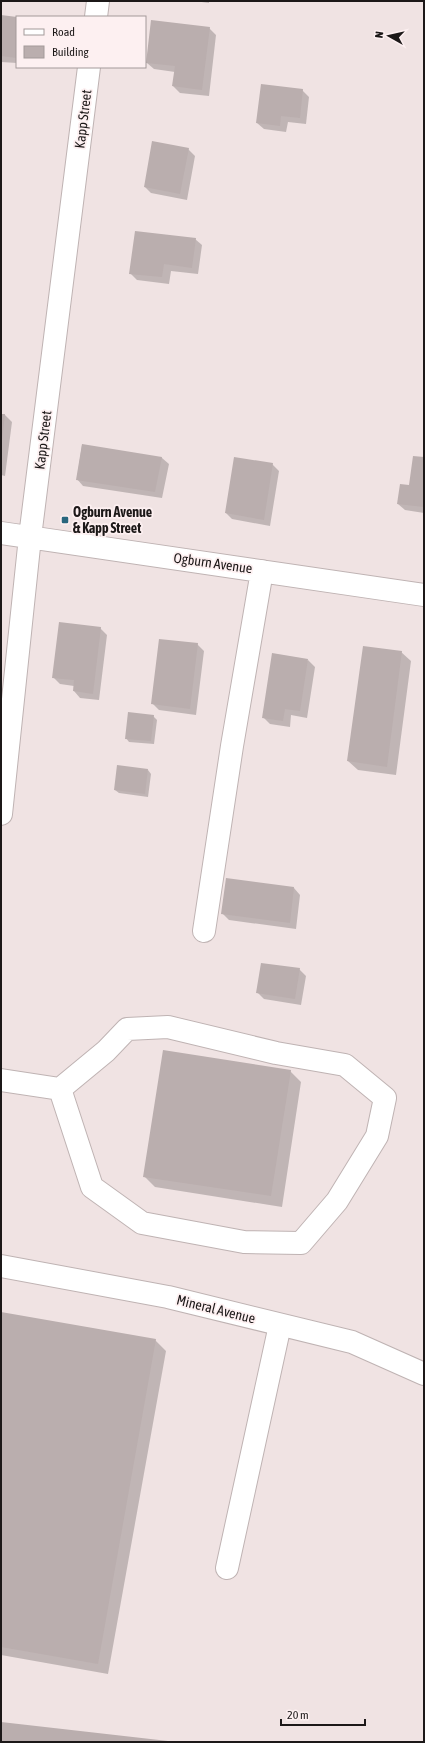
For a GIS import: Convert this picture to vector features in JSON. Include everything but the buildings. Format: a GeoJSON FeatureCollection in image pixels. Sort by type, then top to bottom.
{"type":"FeatureCollection","features":[{"type":"Feature","properties":{"kind":"street"},"geometry":{"type":"LineString","coordinates":[[96,16],[98,1]]}},
{"type":"Feature","properties":{"kind":"street","name":"Kapp Street"},"geometry":{"type":"LineString","coordinates":[[1,814],[30,537],[89,68]]}},
{"type":"Feature","properties":{"kind":"street","name":"Ogburn Avenue"},"geometry":{"type":"LineString","coordinates":[[1,533],[424,595]]}},
{"type":"Feature","properties":{"kind":"street"},"geometry":{"type":"LineString","coordinates":[[204,931],[232,746],[262,571]]}},
{"type":"Feature","properties":{"kind":"street"},"geometry":{"type":"LineString","coordinates":[[1,1080],[60,1089],[106,1051],[127,1029],[168,1027],[276,1053],[345,1065],[385,1098],[377,1136],[337,1201],[301,1243],[244,1242],[142,1223],[92,1187],[60,1089]]}},
{"type":"Feature","properties":{"kind":"street","name":"Mineral Avenue"},"geometry":{"type":"LineString","coordinates":[[1,1266],[168,1297],[352,1342],[424,1374]]}},
{"type":"Feature","properties":{"kind":"street"},"geometry":{"type":"LineString","coordinates":[[226,1568],[280,1324]]}},
{"type":"Feature","properties":{"kind":"place","name":"Ogburn Avenue & Kapp Street"},"geometry":{"type":"Point","coordinates":[65,520]}}]}
